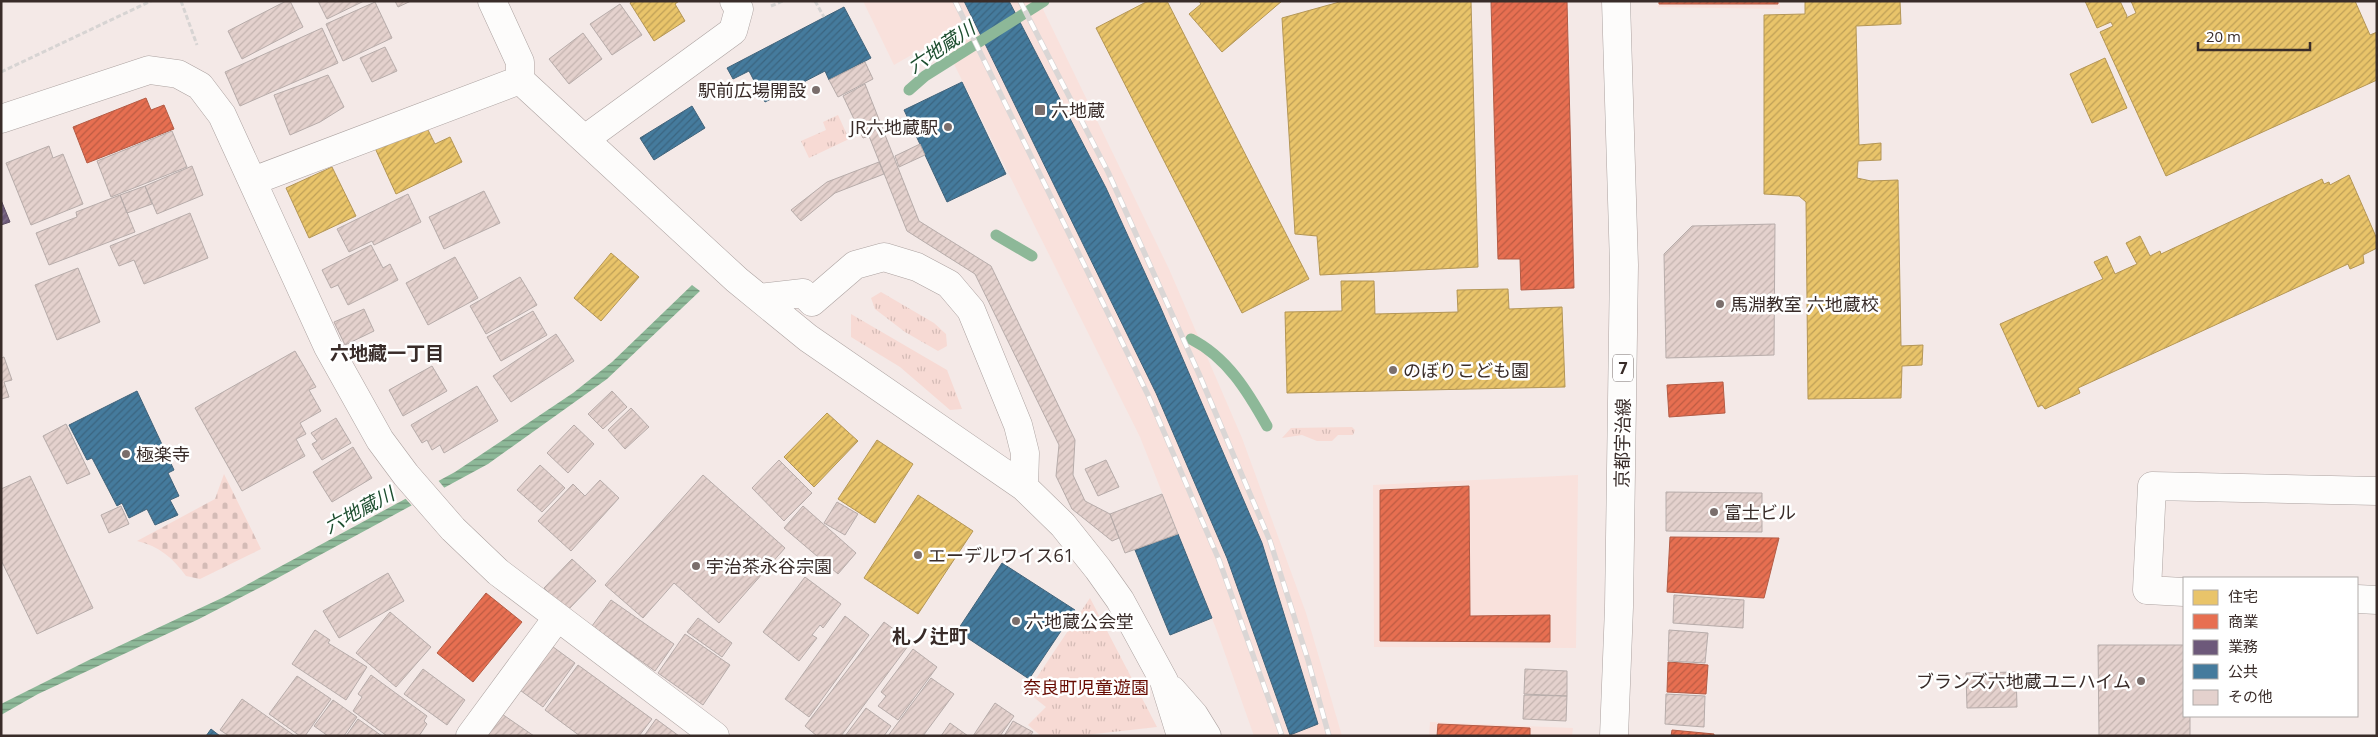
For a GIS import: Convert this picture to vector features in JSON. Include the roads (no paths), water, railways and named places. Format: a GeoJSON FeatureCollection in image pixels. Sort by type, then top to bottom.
{"type":"FeatureCollection","features":[{"type":"Feature","properties":{"kind":"street"},"geometry":{"type":"LineString","coordinates":[[492,1],[520,62],[520,80],[737,280],[808,338],[1024,487],[1063,525],[1098,569],[1133,622],[1164,682],[1181,736]]}},
{"type":"Feature","properties":{"kind":"street"},"geometry":{"type":"LineString","coordinates":[[585,139],[732,31],[739,9],[734,1]]}},
{"type":"Feature","properties":{"kind":"street","name":"京都宇治線"},"geometry":{"type":"LineString","coordinates":[[1614,736],[1619,607],[1624,265],[1616,1]]}},
{"type":"Feature","properties":{"kind":"street"},"geometry":{"type":"LineString","coordinates":[[1,119],[149,70],[178,74],[200,86],[222,115],[328,347],[380,440],[406,475],[453,530],[498,572],[715,736]]}},
{"type":"Feature","properties":{"kind":"street"},"geometry":{"type":"LineString","coordinates":[[253,181],[520,80]]}},
{"type":"Feature","properties":{"kind":"street"},"geometry":{"type":"LineString","coordinates":[[759,298],[803,293],[812,302],[855,265],[884,257],[916,267],[948,284],[971,310],[1018,425],[1025,454],[1024,487]]}},
{"type":"Feature","properties":{"kind":"street"},"geometry":{"type":"LineString","coordinates":[[2183,592],[2147,590],[2152,486],[2377,491]]}},
{"type":"Feature","properties":{"kind":"street"},"geometry":{"type":"LineString","coordinates":[[2358,599],[2377,600]]}},
{"type":"Feature","properties":{"kind":"street"},"geometry":{"type":"LineString","coordinates":[[470,736],[557,618]]}},
{"type":"Feature","properties":{"kind":"street"},"geometry":{"type":"LineString","coordinates":[[1164,682],[1194,715],[1207,736]]}},
{"type":"Feature","properties":{"kind":"waterway","name":"六地蔵川"},"geometry":{"type":"LineString","coordinates":[[909,90],[925,76],[1044,1]]}},
{"type":"Feature","properties":{"kind":"waterway"},"geometry":{"type":"LineString","coordinates":[[996,235],[1032,256]]}},
{"type":"Feature","properties":{"kind":"waterway"},"geometry":{"type":"LineString","coordinates":[[1191,339],[1226,365],[1244,388],[1267,426]]}},
{"type":"Feature","properties":{"kind":"railway"},"geometry":{"type":"LineString","coordinates":[[955,1],[1148,395],[1219,560],[1282,736]]}},
{"type":"Feature","properties":{"kind":"railway"},"geometry":{"type":"LineString","coordinates":[[1020,1],[1108,172],[1199,374],[1270,541],[1308,660],[1329,736]]}},
{"type":"Feature","properties":{"kind":"place","name":"駅前広場開設"},"geometry":{"type":"Point","coordinates":[816,90]}},
{"type":"Feature","properties":{"kind":"place","name":"六地蔵"},"geometry":{"type":"Point","coordinates":[1040,110]}},
{"type":"Feature","properties":{"kind":"place","name":"JR六地蔵駅"},"geometry":{"type":"Point","coordinates":[948,127]}},
{"type":"Feature","properties":{"kind":"place","name":"馬淵教室 六地蔵校"},"geometry":{"type":"Point","coordinates":[1720,304]}},
{"type":"Feature","properties":{"kind":"place","name":"のぼりこども園"},"geometry":{"type":"Point","coordinates":[1393,370]}},
{"type":"Feature","properties":{"kind":"place","name":"極楽寺"},"geometry":{"type":"Point","coordinates":[126,454]}},
{"type":"Feature","properties":{"kind":"place","name":"富士ビル"},"geometry":{"type":"Point","coordinates":[1714,512]}},
{"type":"Feature","properties":{"kind":"place","name":"エーデルワイス61"},"geometry":{"type":"Point","coordinates":[918,555]}},
{"type":"Feature","properties":{"kind":"place","name":"宇治茶永谷宗園"},"geometry":{"type":"Point","coordinates":[696,566]}},
{"type":"Feature","properties":{"kind":"place","name":"六地蔵公会堂"},"geometry":{"type":"Point","coordinates":[1016,621]}},
{"type":"Feature","properties":{"kind":"place","name":"ブランズ六地蔵ユニハイム"},"geometry":{"type":"Point","coordinates":[2141,681]}},
{"type":"Feature","properties":{"kind":"district","name":"六地藏一丁目"},"geometry":{"type":"Point","coordinates":[387,353]}},
{"type":"Feature","properties":{"kind":"district","name":"札ノ辻町"},"geometry":{"type":"Point","coordinates":[930,636]}},
{"type":"Feature","properties":{"kind":"park label","name":"奈良町児童遊園"},"geometry":{"type":"Point","coordinates":[1086,687]}}]}
